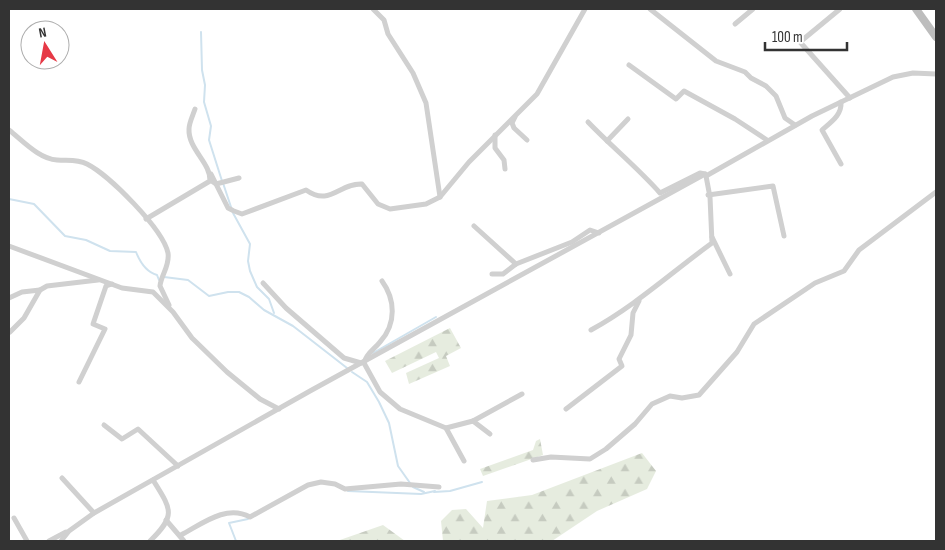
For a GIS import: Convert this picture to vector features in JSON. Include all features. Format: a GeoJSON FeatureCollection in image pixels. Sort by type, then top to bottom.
{"type":"FeatureCollection","features":[{"type":"Feature","properties":{"kind":"main road"},"geometry":{"type":"LineString","coordinates":[[916,9],[936,37]]}},
{"type":"Feature","properties":{"kind":"street"},"geometry":{"type":"LineString","coordinates":[[373,9],[384,20],[388,34],[413,73],[426,103],[440,196]]}},
{"type":"Feature","properties":{"kind":"street"},"geometry":{"type":"LineString","coordinates":[[195,109],[188,130],[197,155],[211,174],[213,182],[228,208],[242,214],[306,190],[315,196],[324,197],[355,184],[362,184],[378,204],[390,209],[426,204],[440,196],[495,135],[536,94],[585,9]]}},
{"type":"Feature","properties":{"kind":"street"},"geometry":{"type":"LineString","coordinates":[[650,9],[716,61],[745,72],[751,78],[766,86],[776,96],[785,118],[795,125]]}},
{"type":"Feature","properties":{"kind":"street"},"geometry":{"type":"LineString","coordinates":[[735,24],[753,9]]}},
{"type":"Feature","properties":{"kind":"street"},"geometry":{"type":"LineString","coordinates":[[840,9],[800,42],[850,98]]}},
{"type":"Feature","properties":{"kind":"street"},"geometry":{"type":"LineString","coordinates":[[629,65],[676,99],[684,90],[767,140]]}},
{"type":"Feature","properties":{"kind":"street"},"geometry":{"type":"LineString","coordinates":[[49,541],[94,513],[279,409],[795,125],[893,77],[913,73],[936,74]]}},
{"type":"Feature","properties":{"kind":"street"},"geometry":{"type":"LineString","coordinates":[[841,102],[841,109],[836,118],[822,130],[841,164]]}},
{"type":"Feature","properties":{"kind":"street"},"geometry":{"type":"LineString","coordinates":[[516,115],[512,123],[514,128],[527,140]]}},
{"type":"Feature","properties":{"kind":"street"},"geometry":{"type":"LineString","coordinates":[[607,141],[628,120]]}},
{"type":"Feature","properties":{"kind":"street"},"geometry":{"type":"LineString","coordinates":[[588,122],[637,167],[660,193],[700,173],[706,175]]}},
{"type":"Feature","properties":{"kind":"street"},"geometry":{"type":"LineString","coordinates":[[9,130],[45,156],[55,160],[81,161],[89,165],[128,196],[166,247],[168,254],[165,273],[160,286],[173,312]]}},
{"type":"Feature","properties":{"kind":"street"},"geometry":{"type":"LineString","coordinates":[[495,135],[495,148],[504,160],[505,169]]}},
{"type":"Feature","properties":{"kind":"street"},"geometry":{"type":"LineString","coordinates":[[591,330],[611,319],[642,297],[712,243],[706,175]]}},
{"type":"Feature","properties":{"kind":"street"},"geometry":{"type":"LineString","coordinates":[[146,219],[213,182],[239,178]]}},
{"type":"Feature","properties":{"kind":"street"},"geometry":{"type":"LineString","coordinates":[[708,195],[773,186],[784,236]]}},
{"type":"Feature","properties":{"kind":"street"},"geometry":{"type":"LineString","coordinates":[[533,460],[551,457],[590,459],[606,449],[635,424],[652,404],[670,396],[682,398],[698,394],[737,352],[754,324],[815,283],[844,271],[859,250],[936,192]]}},
{"type":"Feature","properties":{"kind":"street"},"geometry":{"type":"LineString","coordinates":[[474,226],[516,264]]}},
{"type":"Feature","properties":{"kind":"street"},"geometry":{"type":"LineString","coordinates":[[492,274],[502,274],[516,264],[572,242],[590,230],[599,233]]}},
{"type":"Feature","properties":{"kind":"street"},"geometry":{"type":"LineString","coordinates":[[712,237],[730,274]]}},
{"type":"Feature","properties":{"kind":"street"},"geometry":{"type":"LineString","coordinates":[[9,246],[122,288],[153,292],[173,312],[192,338],[227,372],[260,399],[279,409]]}},
{"type":"Feature","properties":{"kind":"street"},"geometry":{"type":"LineString","coordinates":[[9,298],[22,292],[40,290],[47,286],[101,279]]}},
{"type":"Feature","properties":{"kind":"street"},"geometry":{"type":"LineString","coordinates":[[382,280],[391,297],[392,318],[387,333],[367,354],[364,363],[380,392],[400,409],[446,428],[473,421],[522,394]]}},
{"type":"Feature","properties":{"kind":"street"},"geometry":{"type":"LineString","coordinates":[[263,283],[286,308],[344,358],[356,363],[364,363]]}},
{"type":"Feature","properties":{"kind":"street"},"geometry":{"type":"LineString","coordinates":[[79,382],[105,329],[93,324],[106,286],[112,284]]}},
{"type":"Feature","properties":{"kind":"street"},"geometry":{"type":"LineString","coordinates":[[10,332],[24,318],[40,290]]}},
{"type":"Feature","properties":{"kind":"street"},"geometry":{"type":"LineString","coordinates":[[566,410],[622,366],[619,359],[631,335],[633,312],[642,297]]}},
{"type":"Feature","properties":{"kind":"street"},"geometry":{"type":"LineString","coordinates":[[473,421],[490,434]]}},
{"type":"Feature","properties":{"kind":"street"},"geometry":{"type":"LineString","coordinates":[[104,425],[122,438],[138,429],[178,466]]}},
{"type":"Feature","properties":{"kind":"street"},"geometry":{"type":"LineString","coordinates":[[446,428],[464,461]]}},
{"type":"Feature","properties":{"kind":"street"},"geometry":{"type":"LineString","coordinates":[[62,478],[94,513]]}},
{"type":"Feature","properties":{"kind":"street"},"geometry":{"type":"LineString","coordinates":[[150,541],[162,530],[170,508],[153,480]]}},
{"type":"Feature","properties":{"kind":"street"},"geometry":{"type":"LineString","coordinates":[[181,535],[227,512],[242,513],[250,517],[308,485],[321,482],[335,484],[345,490],[401,484],[438,487]]}},
{"type":"Feature","properties":{"kind":"street"},"geometry":{"type":"LineString","coordinates":[[14,518],[27,541]]}},
{"type":"Feature","properties":{"kind":"street"},"geometry":{"type":"LineString","coordinates":[[166,520],[181,535],[184,541]]}},
{"type":"Feature","properties":{"kind":"street"},"geometry":{"type":"LineString","coordinates":[[61,541],[69,530]]}},
{"type":"Feature","properties":{"kind":"green space"},"geometry":{"type":"Polygon","coordinates":[[[450,328],[461,348],[446,356],[450,366],[409,384],[406,373],[439,358],[436,352],[392,373],[385,361],[450,328]]]}},
{"type":"Feature","properties":{"kind":"green space"},"geometry":{"type":"Polygon","coordinates":[[[540,439],[543,455],[483,476],[480,469],[533,450],[536,441],[540,439]]]}},
{"type":"Feature","properties":{"kind":"green space"},"geometry":{"type":"Polygon","coordinates":[[[642,453],[656,471],[647,489],[597,511],[552,541],[443,541],[441,521],[452,510],[466,509],[483,528],[487,501],[532,495],[642,453]]]}},
{"type":"Feature","properties":{"kind":"green space"},"geometry":{"type":"Polygon","coordinates":[[[383,525],[405,541],[337,541],[383,525]]]}},
{"type":"Feature","properties":{"kind":"waterway"},"geometry":{"type":"LineString","coordinates":[[201,32],[202,70],[205,85],[204,102],[211,126],[209,140],[222,181]]}},
{"type":"Feature","properties":{"kind":"waterway"},"geometry":{"type":"LineString","coordinates":[[223,183],[233,213],[250,244],[248,261],[250,271],[257,287],[269,299],[274,313]]}},
{"type":"Feature","properties":{"kind":"waterway"},"geometry":{"type":"LineString","coordinates":[[9,199],[34,204],[65,236],[86,240],[110,251],[136,252],[144,266],[150,272],[157,275],[159,280]]}},
{"type":"Feature","properties":{"kind":"waterway"},"geometry":{"type":"LineString","coordinates":[[164,277],[188,280],[209,296],[239,292],[249,297],[264,310],[293,326],[347,368]]}},
{"type":"Feature","properties":{"kind":"waterway"},"geometry":{"type":"LineString","coordinates":[[373,353],[436,317]]}},
{"type":"Feature","properties":{"kind":"waterway"},"geometry":{"type":"LineString","coordinates":[[352,372],[367,382],[379,402],[389,423],[398,466],[410,483]]}},
{"type":"Feature","properties":{"kind":"waterway"},"geometry":{"type":"LineString","coordinates":[[434,492],[450,491],[482,482]]}},
{"type":"Feature","properties":{"kind":"waterway"},"geometry":{"type":"LineString","coordinates":[[413,487],[424,492]]}},
{"type":"Feature","properties":{"kind":"waterway"},"geometry":{"type":"LineString","coordinates":[[348,491],[421,494],[435,491]]}},
{"type":"Feature","properties":{"kind":"waterway"},"geometry":{"type":"LineString","coordinates":[[236,541],[229,523],[248,519]]}}]}
